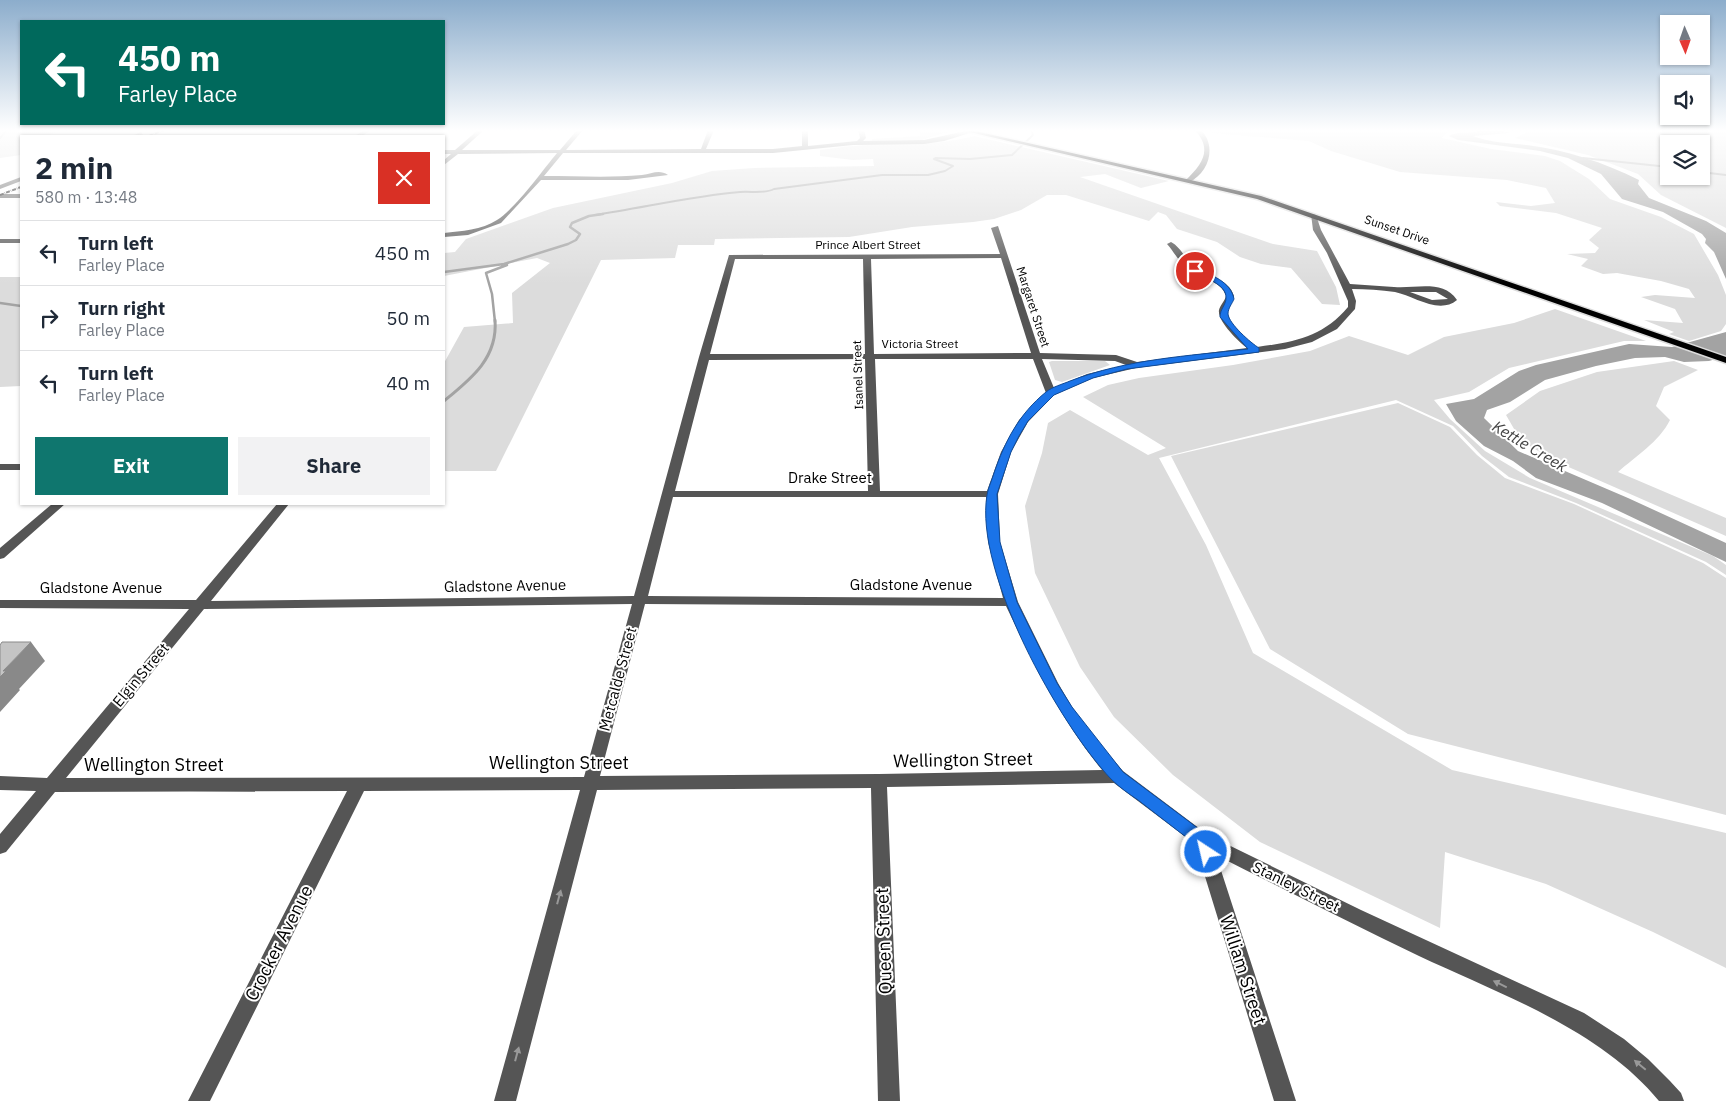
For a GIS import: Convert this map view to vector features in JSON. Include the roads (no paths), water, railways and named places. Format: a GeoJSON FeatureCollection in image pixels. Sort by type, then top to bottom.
{"type":"FeatureCollection","features":[{"type":"Feature","properties":{"kind":"main road","name":"Sunset Drive"},"geometry":{"type":"LineString","coordinates":[[1196,181],[1247,193],[1313,215],[1726,360]]}},
{"type":"Feature","properties":{"kind":"street"},"geometry":{"type":"LineString","coordinates":[[0,187],[15,181]]}},
{"type":"Feature","properties":{"kind":"street"},"geometry":{"type":"LineString","coordinates":[[445,236],[468,233],[499,222],[537,181]]}},
{"type":"Feature","properties":{"kind":"street"},"geometry":{"type":"LineString","coordinates":[[0,196],[20,196]]}},
{"type":"Feature","properties":{"kind":"street","name":"Stanley Street"},"geometry":{"type":"LineString","coordinates":[[1313,215],[1317,230],[1347,286],[1352,307],[1343,320],[1334,327],[1309,340],[1285,346],[1136,364],[1090,376],[1051,393],[1024,420],[1006,452],[992,494],[994,542],[1011,602],[1063,704],[1090,744],[1117,776],[1202,840],[1354,916],[1577,1020],[1634,1060],[1660,1084],[1673,1101]]}},
{"type":"Feature","properties":{"kind":"street","name":"Margaret Street"},"geometry":{"type":"LineString","coordinates":[[995,228],[1036,356],[1051,393]]}},
{"type":"Feature","properties":{"kind":"street"},"geometry":{"type":"LineString","coordinates":[[0,241],[20,241]]}},
{"type":"Feature","properties":{"kind":"street"},"geometry":{"type":"LineString","coordinates":[[1172,244],[1190,268],[1221,283],[1229,291],[1230,299],[1224,310],[1224,317],[1247,345],[1256,350]]}},
{"type":"Feature","properties":{"kind":"street","name":"Isanel Street"},"geometry":{"type":"LineString","coordinates":[[867,256],[874,493]]}},
{"type":"Feature","properties":{"kind":"street","name":"Prince Albert Street"},"geometry":{"type":"LineString","coordinates":[[732,257],[1003,256]]}},
{"type":"Feature","properties":{"kind":"street","name":"Metcalde Street"},"geometry":{"type":"LineString","coordinates":[[505,1101],[732,257]]}},
{"type":"Feature","properties":{"kind":"street"},"geometry":{"type":"LineString","coordinates":[[1347,286],[1394,290],[1432,289],[1446,293],[1453,298],[1448,302],[1435,302],[1394,290]]}},
{"type":"Feature","properties":{"kind":"street","name":"Victoria Street"},"geometry":{"type":"LineString","coordinates":[[704,358],[1036,356],[1116,358],[1136,364]]}},
{"type":"Feature","properties":{"kind":"street"},"geometry":{"type":"LineString","coordinates":[[0,467],[20,467]]}},
{"type":"Feature","properties":{"kind":"street","name":"Drake Street"},"geometry":{"type":"LineString","coordinates":[[668,494],[992,494]]}},
{"type":"Feature","properties":{"kind":"street"},"geometry":{"type":"LineString","coordinates":[[0,555],[58,505]]}},
{"type":"Feature","properties":{"kind":"street","name":"Elgin Street"},"geometry":{"type":"LineString","coordinates":[[0,847],[282,505]]}},
{"type":"Feature","properties":{"kind":"street","name":"Gladstone Avenue"},"geometry":{"type":"LineString","coordinates":[[0,604],[200,605],[639,600],[1011,602]]}},
{"type":"Feature","properties":{"kind":"street","name":"Wellington Street"},"geometry":{"type":"LineString","coordinates":[[0,783],[50,785],[359,785],[879,781],[1117,776]]}},
{"type":"Feature","properties":{"kind":"street","name":"Queen Street"},"geometry":{"type":"LineString","coordinates":[[879,781],[889,1101]]}},
{"type":"Feature","properties":{"kind":"street","name":"Crocker Avenue"},"geometry":{"type":"LineString","coordinates":[[199,1101],[359,785]]}},
{"type":"Feature","properties":{"kind":"street","name":"William Street"},"geometry":{"type":"LineString","coordinates":[[1202,840],[1285,1101]]}},
{"type":"Feature","properties":{"kind":"waterway"},"geometry":{"type":"LineString","coordinates":[[595,215],[685,199],[740,192],[758,192],[833,181]]}},
{"type":"Feature","properties":{"kind":"waterway"},"geometry":{"type":"LineString","coordinates":[[445,272],[504,264],[568,244],[576,240],[580,234],[570,227],[572,223],[589,216],[603,214]]}},
{"type":"Feature","properties":{"kind":"waterway"},"geometry":{"type":"LineString","coordinates":[[495,322],[492,294],[486,273],[507,265]]}},
{"type":"Feature","properties":{"kind":"waterway"},"geometry":{"type":"LineString","coordinates":[[0,303],[20,306]]}},
{"type":"Feature","properties":{"kind":"waterway"},"geometry":{"type":"LineString","coordinates":[[445,400],[473,376],[487,357],[495,333],[495,322]]}},
{"type":"Feature","properties":{"kind":"railway"},"geometry":{"type":"LineString","coordinates":[[0,195],[20,187]]}},
{"type":"Feature","properties":{"kind":"water label","name":"Kettle Creek"},"geometry":{"type":"Point","coordinates":[1530,446]}}]}
